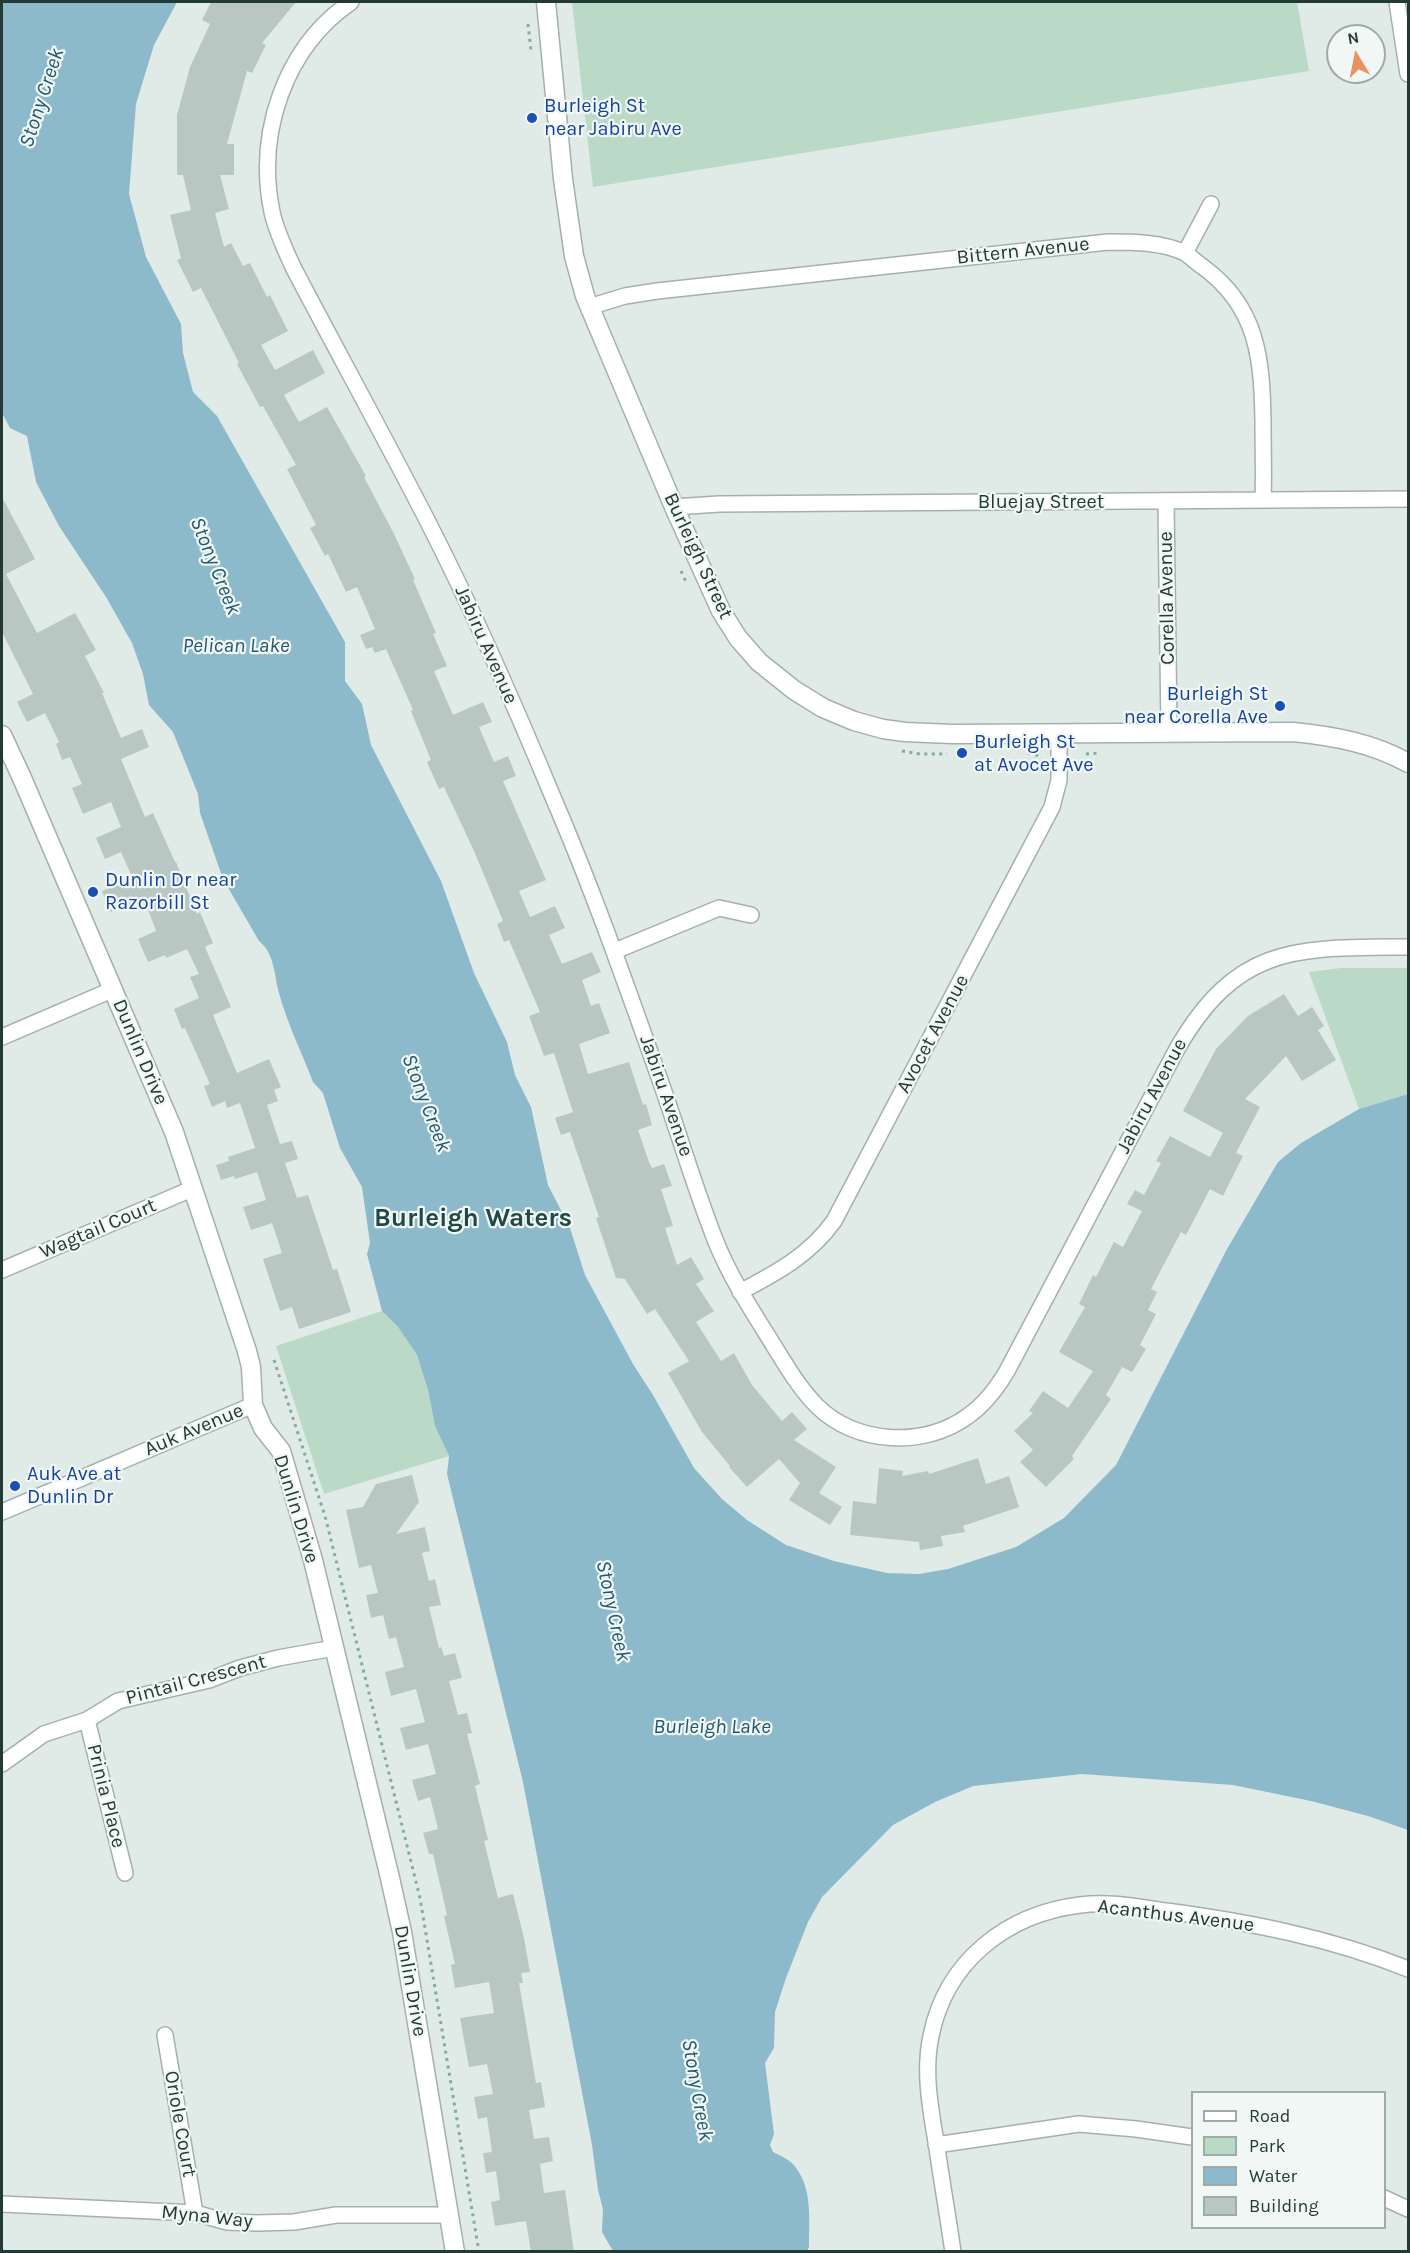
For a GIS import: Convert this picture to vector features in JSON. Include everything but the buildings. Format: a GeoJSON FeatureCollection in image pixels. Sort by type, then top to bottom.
{"type":"FeatureCollection","features":[{"type":"Feature","properties":{"kind":"street","name":"Jabiru Avenue"},"geometry":{"type":"LineString","coordinates":[[351,2],[319,29],[299,56],[284,85],[273,116],[268,147],[267,181],[279,237],[458,582],[556,803],[615,951],[717,1244],[740,1292],[796,1381],[825,1414],[842,1424],[877,1437],[899,1438],[918,1436],[950,1427],[974,1411],[997,1388],[1177,1049],[1193,1022],[1213,997],[1231,981],[1257,965],[1287,954],[1317,948],[1408,947]]}},
{"type":"Feature","properties":{"kind":"street","name":"Burleigh Street"},"geometry":{"type":"LineString","coordinates":[[546,2],[566,201],[574,256],[589,307],[721,611],[738,638],[759,662],[794,690],[823,708],[854,721],[883,729],[952,735],[1293,732],[1363,744],[1408,763]]}},
{"type":"Feature","properties":{"kind":"street"},"geometry":{"type":"LineString","coordinates":[[1397,2],[1408,74]]}},
{"type":"Feature","properties":{"kind":"street"},"geometry":{"type":"LineString","coordinates":[[1185,253],[1211,204]]}},
{"type":"Feature","properties":{"kind":"street","name":"Bittern Avenue"},"geometry":{"type":"LineString","coordinates":[[589,307],[625,296],[657,291],[1108,242],[1134,242],[1162,246],[1185,253],[1211,273],[1229,290],[1249,321],[1257,343],[1263,382],[1263,500]]}},
{"type":"Feature","properties":{"kind":"street","name":"Bluejay Street"},"geometry":{"type":"LineString","coordinates":[[675,507],[719,504],[1408,499]]}},
{"type":"Feature","properties":{"kind":"street","name":"Corella Avenue"},"geometry":{"type":"LineString","coordinates":[[1166,501],[1168,732]]}},
{"type":"Feature","properties":{"kind":"street","name":"Avocet Avenue"},"geometry":{"type":"LineString","coordinates":[[740,1292],[815,1245],[834,1221],[1052,807],[1059,780],[1059,734]]}},
{"type":"Feature","properties":{"kind":"street","name":"Dunlin Drive"},"geometry":{"type":"LineString","coordinates":[[2,735],[174,1132],[247,1351],[251,1367],[253,1405],[263,1428],[281,1451],[313,1560],[402,1932],[455,2252]]}},
{"type":"Feature","properties":{"kind":"street"},"geometry":{"type":"LineString","coordinates":[[615,951],[719,908],[751,915]]}},
{"type":"Feature","properties":{"kind":"street"},"geometry":{"type":"LineString","coordinates":[[2,1037],[114,989]]}},
{"type":"Feature","properties":{"kind":"street","name":"Wagtail Court"},"geometry":{"type":"LineString","coordinates":[[2,1270],[194,1188]]}},
{"type":"Feature","properties":{"kind":"street","name":"Auk Avenue"},"geometry":{"type":"LineString","coordinates":[[2,1512],[253,1405]]}},
{"type":"Feature","properties":{"kind":"street","name":"Pintail Crescent"},"geometry":{"type":"LineString","coordinates":[[2,1764],[44,1734],[87,1720],[118,1701],[209,1680],[240,1668],[278,1658],[334,1648]]}},
{"type":"Feature","properties":{"kind":"street","name":"Prinia Place"},"geometry":{"type":"LineString","coordinates":[[87,1720],[125,1873]]}},
{"type":"Feature","properties":{"kind":"street","name":"Acanthus Avenue"},"geometry":{"type":"LineString","coordinates":[[953,2252],[929,2100],[928,2061],[931,2035],[938,2011],[963,1965],[1006,1928],[1030,1917],[1082,1904],[1132,1906],[1196,1915],[1296,1934],[1408,1969]]}},
{"type":"Feature","properties":{"kind":"street","name":"Oriole Court"},"geometry":{"type":"LineString","coordinates":[[165,2035],[195,2213]]}},
{"type":"Feature","properties":{"kind":"street"},"geometry":{"type":"LineString","coordinates":[[936,2145],[1079,2124],[1191,2137]]}},
{"type":"Feature","properties":{"kind":"street"},"geometry":{"type":"LineString","coordinates":[[1386,2199],[1408,2209]]}},
{"type":"Feature","properties":{"kind":"street","name":"Myna Way"},"geometry":{"type":"LineString","coordinates":[[2,2204],[195,2213],[227,2222],[257,2223],[294,2222],[336,2215],[449,2215]]}},
{"type":"Feature","properties":{"kind":"path"},"geometry":{"type":"LineString","coordinates":[[528,20],[532,60]]}},
{"type":"Feature","properties":{"kind":"path"},"geometry":{"type":"LineString","coordinates":[[680,568],[689,588]]}},
{"type":"Feature","properties":{"kind":"path"},"geometry":{"type":"LineString","coordinates":[[900,751],[920,754],[955,754]]}},
{"type":"Feature","properties":{"kind":"path"},"geometry":{"type":"LineString","coordinates":[[1086,754],[1104,752]]}},
{"type":"Feature","properties":{"kind":"path"},"geometry":{"type":"LineString","coordinates":[[1020,753],[1040,756]]}},
{"type":"Feature","properties":{"kind":"green space"},"geometry":{"type":"Polygon","coordinates":[[[572,2],[1297,2],[1309,71],[593,187],[572,2]]]}},
{"type":"Feature","properties":{"kind":"green space"},"geometry":{"type":"Polygon","coordinates":[[[1341,968],[1408,968],[1408,1094],[1359,1109],[1309,972],[1341,968]]]}},
{"type":"Feature","properties":{"kind":"green space"},"geometry":{"type":"Polygon","coordinates":[[[382,1311],[398,1327],[417,1355],[428,1390],[435,1426],[449,1456],[324,1494],[276,1346],[382,1311]]]}},
{"type":"Feature","properties":{"kind":"water","name":"Burleigh Lake"},"geometry":{"type":"Polygon","coordinates":[[[2,2],[177,2],[154,45],[136,104],[129,194],[146,257],[181,324],[183,353],[193,392],[217,416],[345,642],[345,681],[362,704],[371,745],[441,881],[474,973],[507,1042],[515,1075],[531,1107],[548,1185],[570,1228],[585,1275],[633,1364],[694,1468],[722,1499],[747,1520],[786,1545],[834,1561],[887,1573],[919,1574],[948,1569],[1016,1547],[1064,1518],[1116,1465],[1227,1249],[1278,1162],[1301,1143],[1359,1109],[1408,1094],[1408,1830],[1368,1816],[1311,1801],[1233,1785],[1082,1774],[973,1786],[935,1802],[893,1825],[822,1897],[808,1922],[775,2012],[774,2048],[765,2063],[774,2134],[770,2145],[773,2152],[793,2164],[804,2183],[809,2214],[807,2251],[613,2251],[602,2232],[603,2209],[592,2145],[523,1782],[447,1474],[449,1456],[435,1426],[428,1390],[417,1355],[398,1327],[382,1311],[367,1254],[370,1243],[362,1187],[340,1148],[323,1093],[313,1082],[290,1027],[271,958],[223,879],[200,813],[198,794],[173,732],[149,705],[143,674],[132,643],[106,597],[59,526],[36,482],[27,436],[10,428],[2,413],[2,2]]]}},
{"type":"Feature","properties":{"kind":"place","name":"Burleigh St near Jabiru Ave"},"geometry":{"type":"Point","coordinates":[532,118]}},
{"type":"Feature","properties":{"kind":"place","name":"Burleigh St near Corella Ave"},"geometry":{"type":"Point","coordinates":[1280,706]}},
{"type":"Feature","properties":{"kind":"place","name":"Burleigh St at Avocet Ave"},"geometry":{"type":"Point","coordinates":[962,753]}},
{"type":"Feature","properties":{"kind":"place","name":"Dunlin Dr near Razorbill St"},"geometry":{"type":"Point","coordinates":[93,892]}},
{"type":"Feature","properties":{"kind":"place","name":"Auk Ave at Dunlin Dr"},"geometry":{"type":"Point","coordinates":[15,1486]}},
{"type":"Feature","properties":{"kind":"district","name":"Burleigh Waters"},"geometry":{"type":"Point","coordinates":[473,1219]}},
{"type":"Feature","properties":{"kind":"water label","name":"Stony Creek"},"geometry":{"type":"Point","coordinates":[42,98]}},
{"type":"Feature","properties":{"kind":"water label","name":"Stony Creek"},"geometry":{"type":"Point","coordinates":[215,566]}},
{"type":"Feature","properties":{"kind":"water label","name":"Pelican Lake"},"geometry":{"type":"Point","coordinates":[236,646]}},
{"type":"Feature","properties":{"kind":"water label","name":"Stony Creek"},"geometry":{"type":"Point","coordinates":[426,1103]}},
{"type":"Feature","properties":{"kind":"water label","name":"Stony Creek"},"geometry":{"type":"Point","coordinates":[613,1611]}},
{"type":"Feature","properties":{"kind":"water label","name":"Stony Creek"},"geometry":{"type":"Point","coordinates":[697,2090]}}]}
